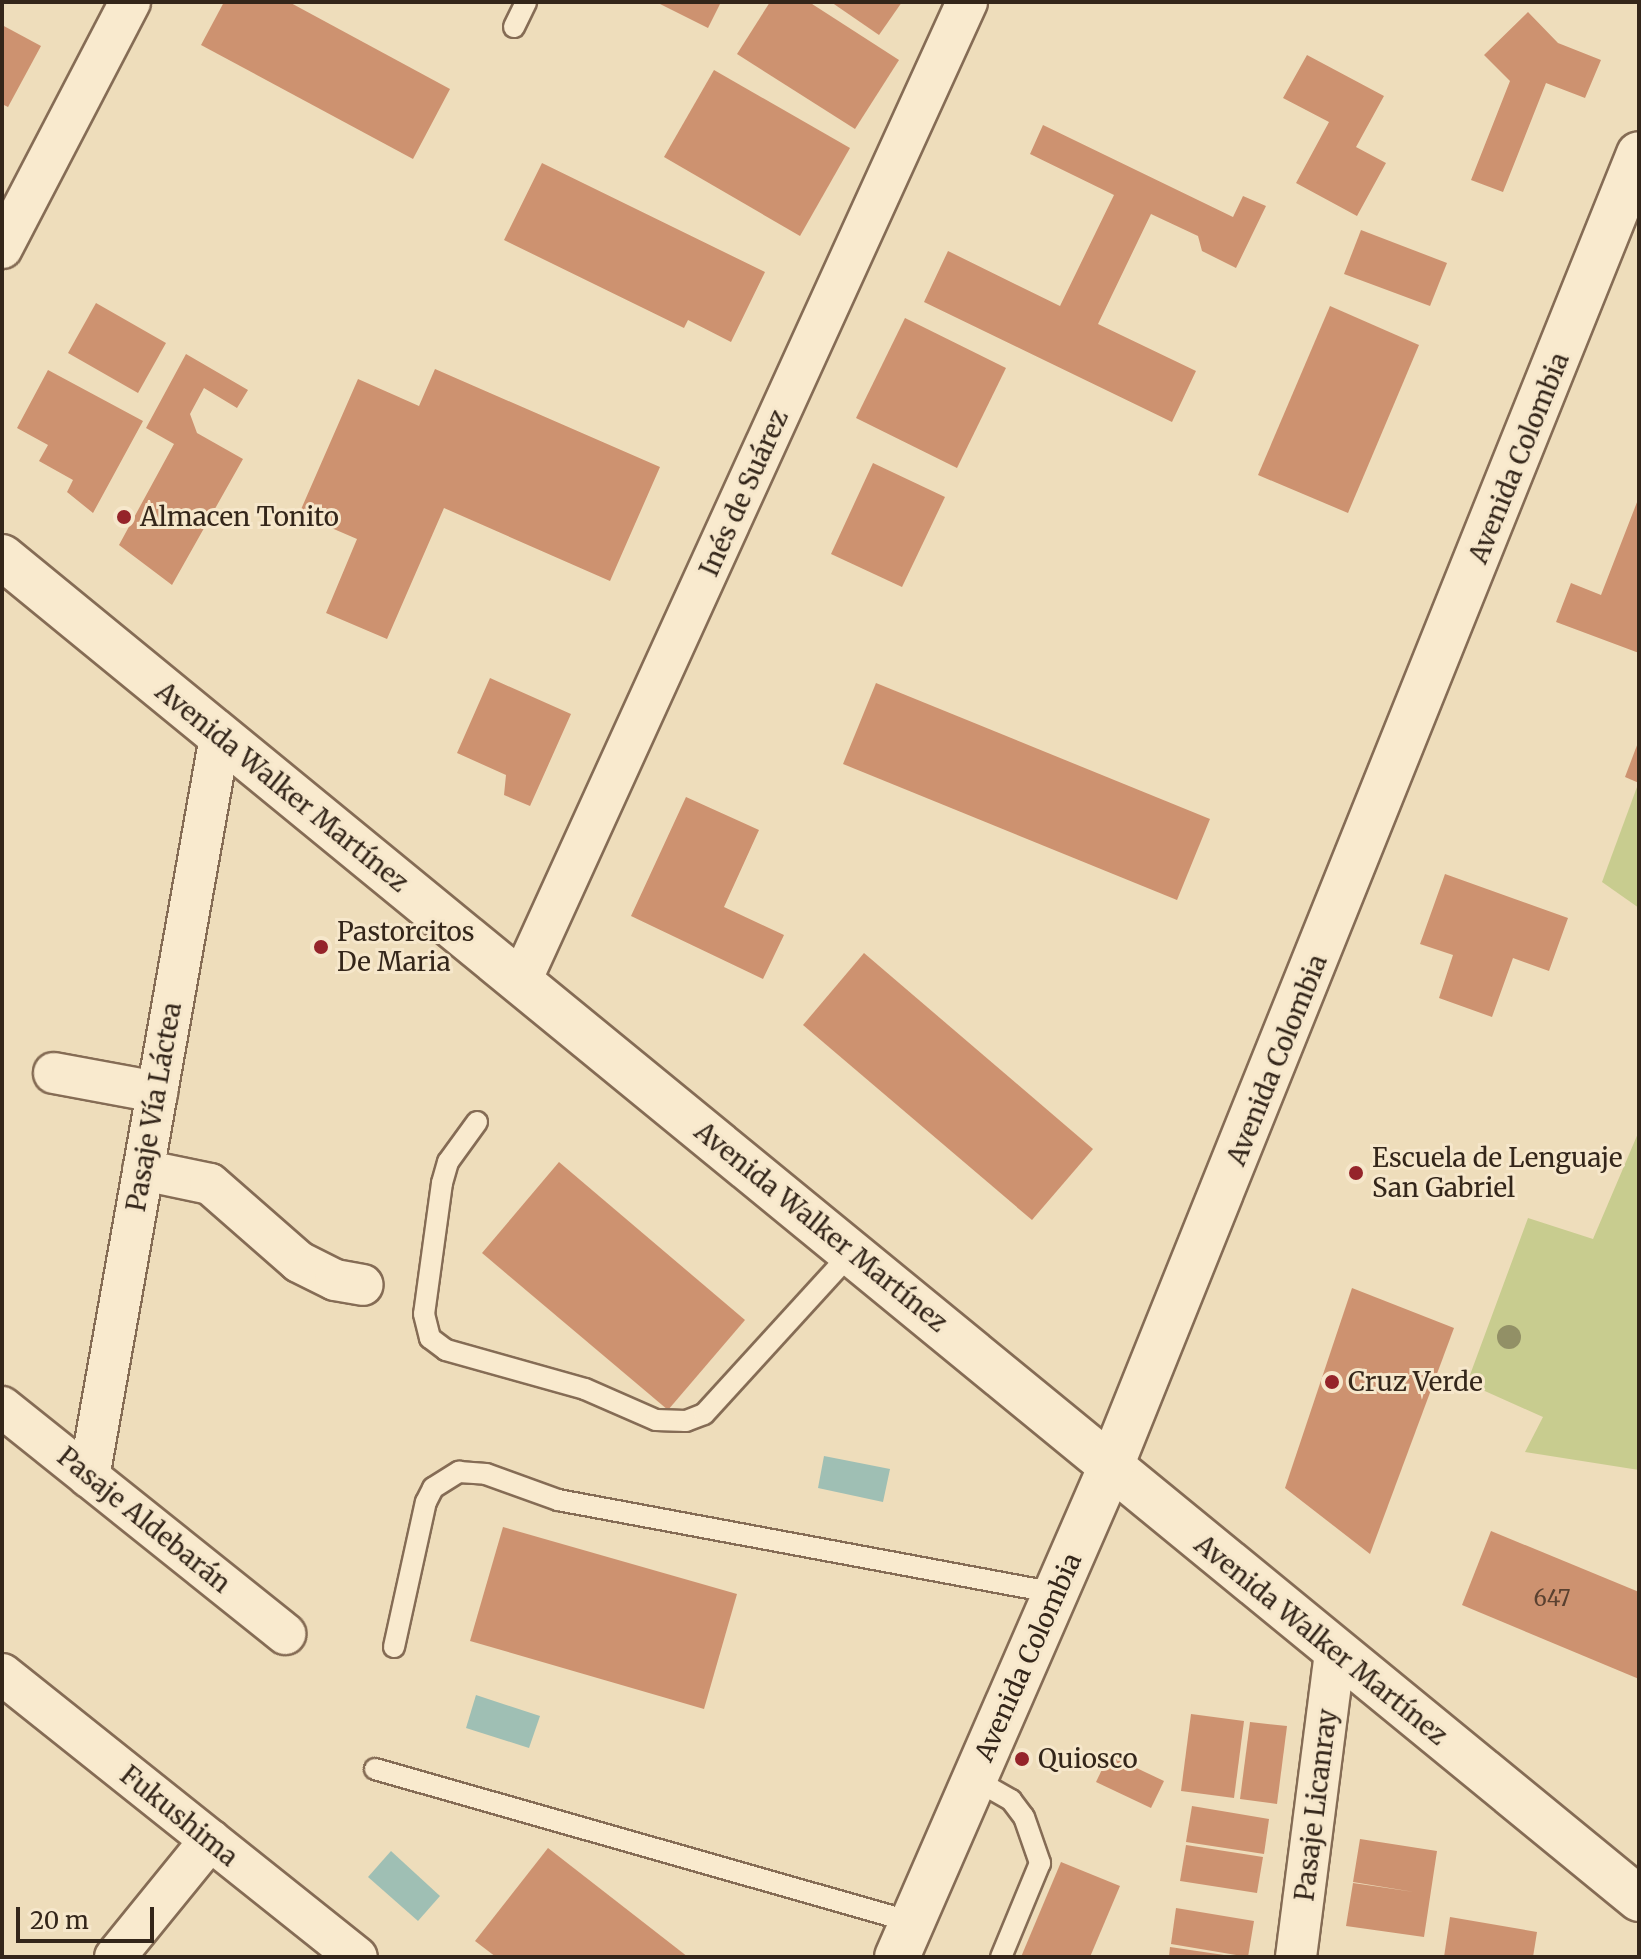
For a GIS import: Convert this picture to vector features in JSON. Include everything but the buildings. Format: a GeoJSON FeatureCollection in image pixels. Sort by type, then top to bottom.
{"type":"FeatureCollection","features":[{"type":"Feature","properties":{"kind":"main road","name":"Avenida Colombia"},"geometry":{"type":"LineString","coordinates":[[904,1940],[1111,1466],[1639,154]]}},
{"type":"Feature","properties":{"kind":"main road","name":"Avenida Walker Martínez"},"geometry":{"type":"LineString","coordinates":[[2,557],[520,983],[853,1251],[1335,1652],[1639,1899]]}},
{"type":"Feature","properties":{"kind":"street"},"geometry":{"type":"LineString","coordinates":[[2,248],[130,2]]}},
{"type":"Feature","properties":{"kind":"street","name":"Inés de Suárez"},"geometry":{"type":"LineString","coordinates":[[520,983],[967,2]]}},
{"type":"Feature","properties":{"kind":"street","name":"Pasaje Vía Láctea"},"geometry":{"type":"LineString","coordinates":[[89,1477],[220,736]]}},
{"type":"Feature","properties":{"kind":"street"},"geometry":{"type":"LineString","coordinates":[[54,1073],[157,1092]]}},
{"type":"Feature","properties":{"kind":"street"},"geometry":{"type":"LineString","coordinates":[[143,1170],[210,1184],[299,1262],[335,1280],[363,1285]]}},
{"type":"Feature","properties":{"kind":"street","name":"Pasaje Aldebarán"},"geometry":{"type":"LineString","coordinates":[[2,1407],[285,1634]]}},
{"type":"Feature","properties":{"kind":"street","name":"Pasaje Licanray"},"geometry":{"type":"LineString","coordinates":[[1296,1957],[1335,1652]]}},
{"type":"Feature","properties":{"kind":"street","name":"Fukushima"},"geometry":{"type":"LineString","coordinates":[[2,1674],[357,1957]]}},
{"type":"Feature","properties":{"kind":"street"},"geometry":{"type":"LineString","coordinates":[[115,1957],[210,1840]]}},
{"type":"Feature","properties":{"kind":"lane"},"geometry":{"type":"LineString","coordinates":[[514,27],[526,2]]}},
{"type":"Feature","properties":{"kind":"lane"},"geometry":{"type":"LineString","coordinates":[[477,1122],[448,1162],[436,1227],[424,1327],[446,1350],[585,1389],[656,1420],[686,1421],[704,1414],[853,1251]]}},
{"type":"Feature","properties":{"kind":"lane"},"geometry":{"type":"LineString","coordinates":[[394,1647],[426,1502],[433,1488],[459,1472],[486,1474],[558,1500],[1056,1593]]}},
{"type":"Feature","properties":{"kind":"lane"},"geometry":{"type":"LineString","coordinates":[[375,1769],[904,1940]]}},
{"type":"Feature","properties":{"kind":"lane"},"geometry":{"type":"LineString","coordinates":[[974,1779],[1011,1800],[1024,1817],[1040,1863],[1001,1957]]}},
{"type":"Feature","properties":{"kind":"green space"},"geometry":{"type":"Polygon","coordinates":[[[1639,787],[1639,908],[1602,882],[1639,787]]]}},
{"type":"Feature","properties":{"kind":"green space"},"geometry":{"type":"Polygon","coordinates":[[[1639,1131],[1639,1470],[1525,1452],[1543,1417],[1467,1383],[1528,1218],[1593,1239],[1639,1131]]]}},
{"type":"Feature","properties":{"kind":"water"},"geometry":{"type":"Polygon","coordinates":[[[824,1456],[890,1469],[883,1502],[818,1488],[824,1456]]]}},
{"type":"Feature","properties":{"kind":"water"},"geometry":{"type":"Polygon","coordinates":[[[476,1695],[540,1716],[529,1748],[466,1728],[476,1695]]]}},
{"type":"Feature","properties":{"kind":"water"},"geometry":{"type":"Polygon","coordinates":[[[391,1851],[440,1896],[418,1921],[368,1877],[391,1851]]]}},
{"type":"Feature","properties":{"kind":"place","name":"Almacen Tonito"},"geometry":{"type":"Point","coordinates":[124,517]}},
{"type":"Feature","properties":{"kind":"place","name":"Pastorcitos De Maria"},"geometry":{"type":"Point","coordinates":[321,947]}},
{"type":"Feature","properties":{"kind":"place","name":"Escuela de Lenguaje San Gabriel"},"geometry":{"type":"Point","coordinates":[1356,1173]}},
{"type":"Feature","properties":{"kind":"place","name":"Cruz Verde"},"geometry":{"type":"Point","coordinates":[1332,1382]}},
{"type":"Feature","properties":{"kind":"place","name":"Quiosco"},"geometry":{"type":"Point","coordinates":[1022,1759]}}]}
